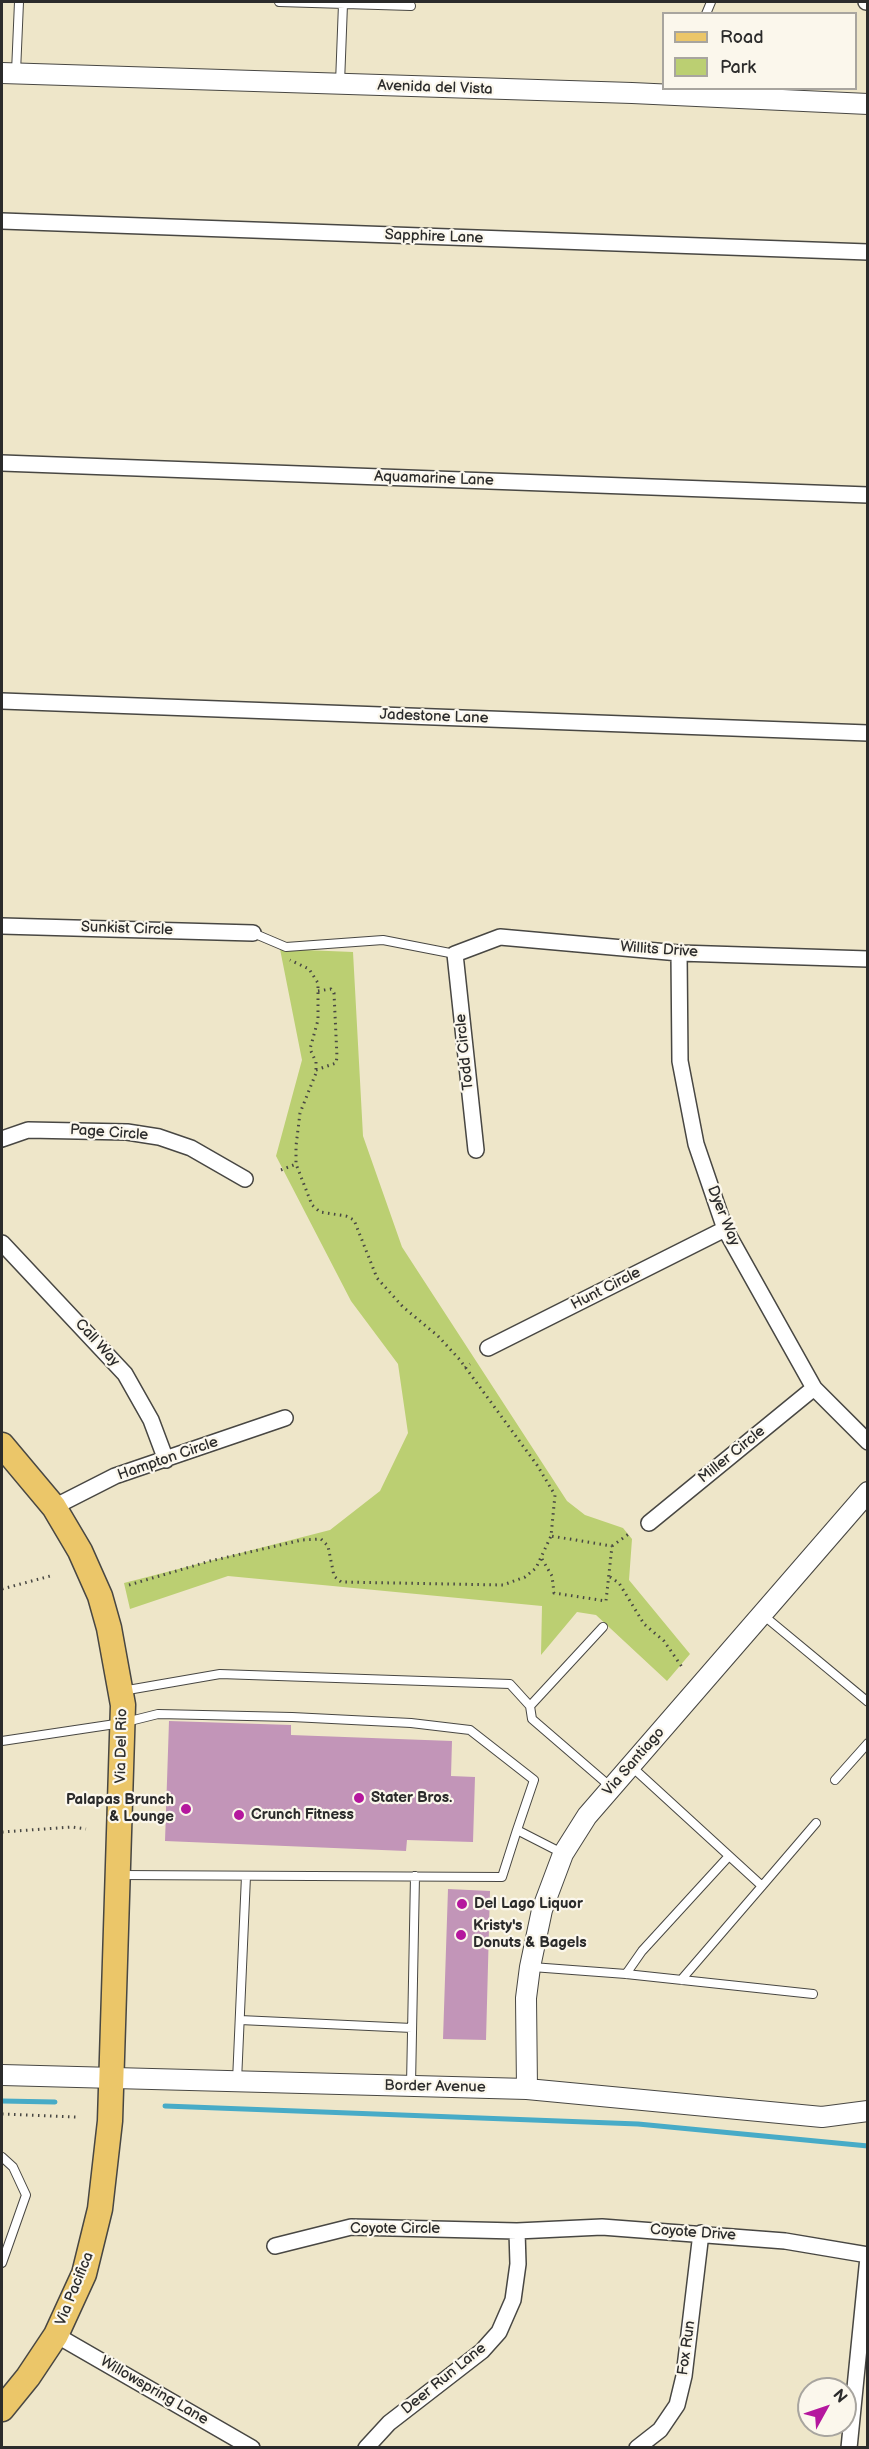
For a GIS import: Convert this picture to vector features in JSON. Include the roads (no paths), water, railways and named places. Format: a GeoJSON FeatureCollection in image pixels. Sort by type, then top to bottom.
{"type":"FeatureCollection","features":[{"type":"Feature","properties":{"kind":"main road","name":"Via Del Rio"},"geometry":{"type":"LineString","coordinates":[[2,1445],[54,1507],[80,1551],[100,1596],[110,1628],[121,1692],[111,2080]]}},
{"type":"Feature","properties":{"kind":"main road","name":"Via Pacifica"},"geometry":{"type":"LineString","coordinates":[[2,2409],[28,2377],[56,2335],[84,2274],[94,2244],[110,2121],[111,2080]]}},
{"type":"Feature","properties":{"kind":"street","name":"Avenida del Vista"},"geometry":{"type":"LineString","coordinates":[[9,73],[340,85],[673,92],[867,104]]}},
{"type":"Feature","properties":{"kind":"street","name":"Sapphire Lane"},"geometry":{"type":"LineString","coordinates":[[2,221],[867,252]]}},
{"type":"Feature","properties":{"kind":"street","name":"Aquamarine Lane"},"geometry":{"type":"LineString","coordinates":[[2,462],[867,495]]}},
{"type":"Feature","properties":{"kind":"street","name":"Jadestone Lane"},"geometry":{"type":"LineString","coordinates":[[2,701],[867,733]]}},
{"type":"Feature","properties":{"kind":"street","name":"Sunkist Circle"},"geometry":{"type":"LineString","coordinates":[[2,926],[253,933]]}},
{"type":"Feature","properties":{"kind":"street","name":"Willits Drive"},"geometry":{"type":"LineString","coordinates":[[454,954],[500,937],[679,953],[867,959]]}},
{"type":"Feature","properties":{"kind":"street","name":"Dyer Way"},"geometry":{"type":"LineString","coordinates":[[679,953],[680,1061],[696,1144],[725,1229],[814,1388],[867,1442]]}},
{"type":"Feature","properties":{"kind":"street","name":"Todd Circle"},"geometry":{"type":"LineString","coordinates":[[454,954],[476,1150]]}},
{"type":"Feature","properties":{"kind":"street","name":"Page Circle"},"geometry":{"type":"LineString","coordinates":[[2,1139],[28,1130],[127,1132],[148,1135],[191,1148],[245,1179]]}},
{"type":"Feature","properties":{"kind":"street","name":"Hunt Circle"},"geometry":{"type":"LineString","coordinates":[[488,1348],[725,1229]]}},
{"type":"Feature","properties":{"kind":"street","name":"Call Way"},"geometry":{"type":"LineString","coordinates":[[2,1243],[125,1374],[147,1412],[166,1460]]}},
{"type":"Feature","properties":{"kind":"street","name":"Miller Circle"},"geometry":{"type":"LineString","coordinates":[[649,1523],[814,1388]]}},
{"type":"Feature","properties":{"kind":"street","name":"Hampton Circle"},"geometry":{"type":"LineString","coordinates":[[54,1507],[115,1476],[285,1418]]}},
{"type":"Feature","properties":{"kind":"street","name":"Via Santiago"},"geometry":{"type":"LineString","coordinates":[[527,2089],[526,1998],[530,1967],[542,1910],[563,1854],[587,1816],[867,1492]]}},
{"type":"Feature","properties":{"kind":"street","name":"Border Avenue"},"geometry":{"type":"LineString","coordinates":[[2,2074],[111,2080],[527,2089],[822,2117],[867,2111]]}},
{"type":"Feature","properties":{"kind":"street","name":"Coyote Circle"},"geometry":{"type":"LineString","coordinates":[[275,2246],[351,2227],[517,2231]]}},
{"type":"Feature","properties":{"kind":"street","name":"Coyote Drive"},"geometry":{"type":"LineString","coordinates":[[517,2231],[602,2227],[701,2233],[785,2241],[867,2256]]}},
{"type":"Feature","properties":{"kind":"street","name":"Deer Run Lane"},"geometry":{"type":"LineString","coordinates":[[366,2448],[388,2422],[482,2351],[499,2332],[513,2300],[518,2264],[517,2231]]}},
{"type":"Feature","properties":{"kind":"street","name":"Fox Run"},"geometry":{"type":"LineString","coordinates":[[638,2448],[660,2430],[677,2405],[684,2376],[701,2233]]}},
{"type":"Feature","properties":{"kind":"street"},"geometry":{"type":"LineString","coordinates":[[849,2448],[867,2256]]}},
{"type":"Feature","properties":{"kind":"street","name":"Willowspring Lane"},"geometry":{"type":"LineString","coordinates":[[56,2335],[252,2448]]}},
{"type":"Feature","properties":{"kind":"lane"},"geometry":{"type":"LineString","coordinates":[[9,73],[19,2]]}},
{"type":"Feature","properties":{"kind":"lane"},"geometry":{"type":"LineString","coordinates":[[279,2],[411,6]]}},
{"type":"Feature","properties":{"kind":"lane"},"geometry":{"type":"LineString","coordinates":[[340,85],[343,4]]}},
{"type":"Feature","properties":{"kind":"lane"},"geometry":{"type":"LineString","coordinates":[[253,933],[286,947],[383,940],[454,954]]}},
{"type":"Feature","properties":{"kind":"lane"},"geometry":{"type":"LineString","coordinates":[[762,1614],[867,1702]]}},
{"type":"Feature","properties":{"kind":"lane"},"geometry":{"type":"LineString","coordinates":[[530,1706],[603,1627]]}},
{"type":"Feature","properties":{"kind":"lane"},"geometry":{"type":"LineString","coordinates":[[121,1692],[220,1674],[510,1684],[530,1706],[532,1719],[612,1788]]}},
{"type":"Feature","properties":{"kind":"lane"},"geometry":{"type":"LineString","coordinates":[[2,1741],[122,1723],[158,1714],[292,1717],[470,1730],[534,1780],[502,1877],[117,1875]]}},
{"type":"Feature","properties":{"kind":"lane"},"geometry":{"type":"LineString","coordinates":[[835,1780],[867,1743]]}},
{"type":"Feature","properties":{"kind":"lane"},"geometry":{"type":"LineString","coordinates":[[631,1766],[762,1886]]}},
{"type":"Feature","properties":{"kind":"lane"},"geometry":{"type":"LineString","coordinates":[[681,1980],[816,1823]]}},
{"type":"Feature","properties":{"kind":"lane"},"geometry":{"type":"LineString","coordinates":[[518,1830],[563,1854]]}},
{"type":"Feature","properties":{"kind":"lane"},"geometry":{"type":"LineString","coordinates":[[626,1974],[642,1951],[729,1856]]}},
{"type":"Feature","properties":{"kind":"lane"},"geometry":{"type":"LineString","coordinates":[[237,2082],[246,1876]]}},
{"type":"Feature","properties":{"kind":"lane"},"geometry":{"type":"LineString","coordinates":[[411,2087],[415,1876]]}},
{"type":"Feature","properties":{"kind":"lane"},"geometry":{"type":"LineString","coordinates":[[530,1967],[626,1974],[813,1994]]}},
{"type":"Feature","properties":{"kind":"lane"},"geometry":{"type":"LineString","coordinates":[[240,2020],[412,2028]]}},
{"type":"Feature","properties":{"kind":"lane"},"geometry":{"type":"LineString","coordinates":[[2,2157],[12,2167],[26,2195],[2,2264]]}},
{"type":"Feature","properties":{"kind":"waterway"},"geometry":{"type":"LineString","coordinates":[[2,2101],[55,2102]]}},
{"type":"Feature","properties":{"kind":"waterway"},"geometry":{"type":"LineString","coordinates":[[165,2106],[638,2124],[868,2146]]}},
{"type":"Feature","properties":{"kind":"place","name":"Stater Bros."},"geometry":{"type":"Point","coordinates":[359,1798]}},
{"type":"Feature","properties":{"kind":"place","name":"Palapas Brunch & Lounge"},"geometry":{"type":"Point","coordinates":[186,1809]}},
{"type":"Feature","properties":{"kind":"place","name":"Crunch Fitness"},"geometry":{"type":"Point","coordinates":[239,1815]}},
{"type":"Feature","properties":{"kind":"place","name":"Del Lago Liquor"},"geometry":{"type":"Point","coordinates":[462,1904]}},
{"type":"Feature","properties":{"kind":"place","name":"Kristy's Donuts & Bagels"},"geometry":{"type":"Point","coordinates":[461,1935]}}]}
